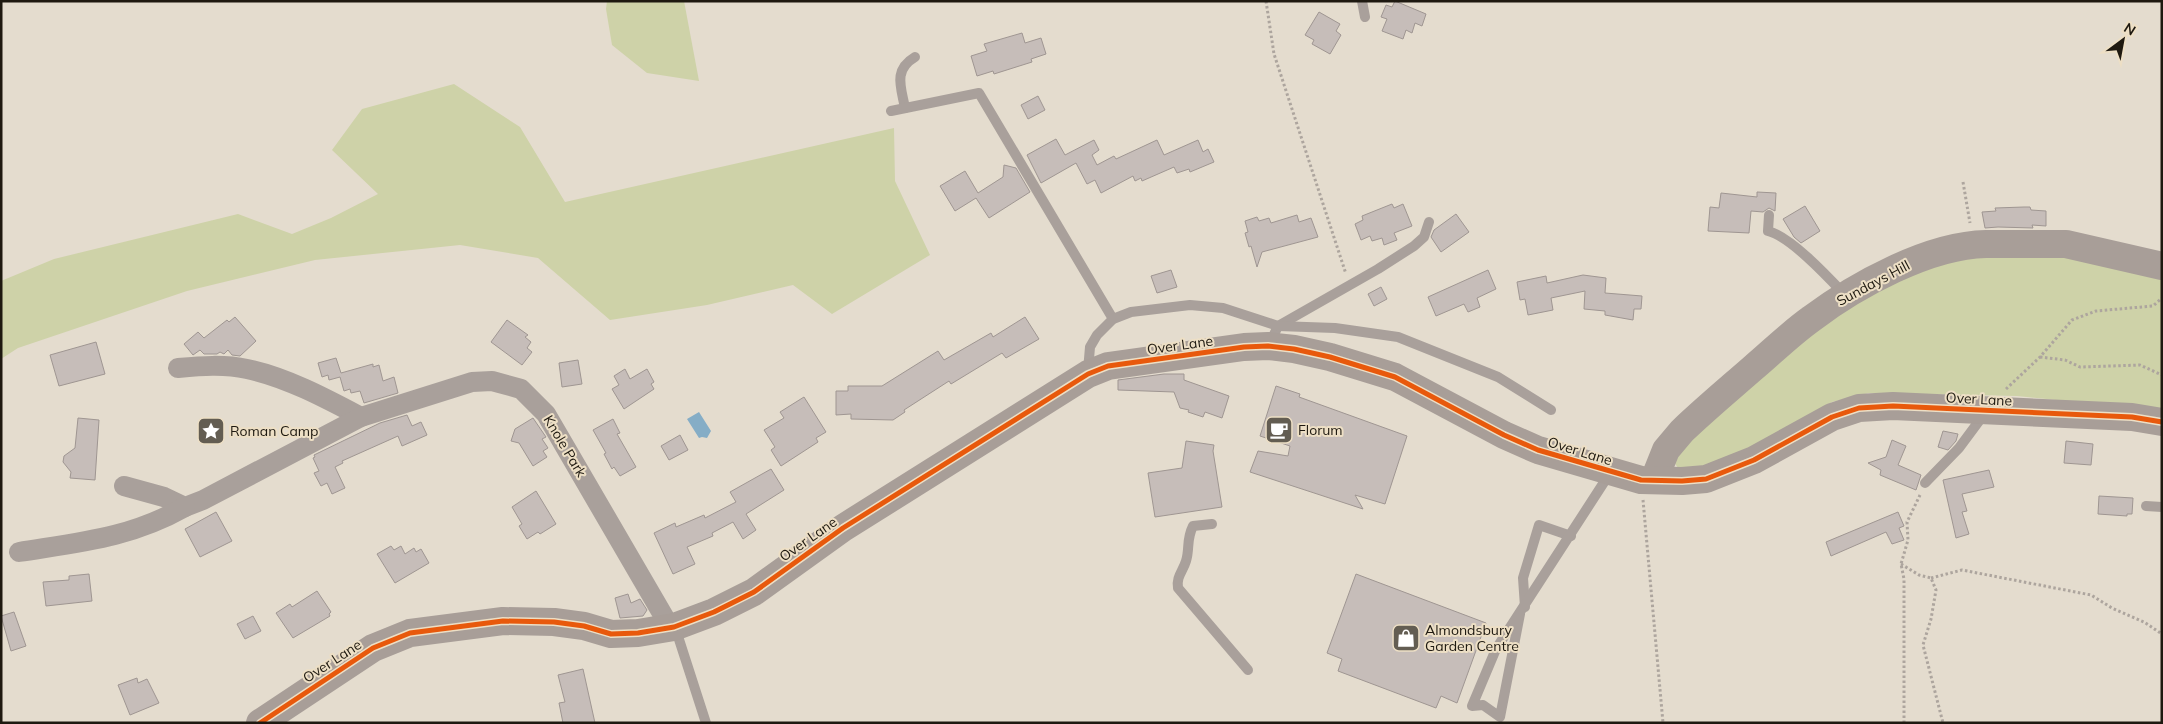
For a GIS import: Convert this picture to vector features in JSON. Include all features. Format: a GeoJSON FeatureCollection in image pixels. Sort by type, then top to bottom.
{"type":"FeatureCollection","features":[{"type":"Feature","properties":{"kind":"street","name":"Sundays Hill"},"geometry":{"type":"LineString","coordinates":[[1648,480],[1666,450],[1693,421],[1810,319],[1846,296],[1901,267],[1940,251],[1973,244],[2066,244],[2162,266]]}},
{"type":"Feature","properties":{"kind":"street","name":"Over Lane"},"geometry":{"type":"LineString","coordinates":[[260,723],[374,648],[410,633],[503,621],[554,622],[584,626],[611,634],[638,633],[672,627],[714,612],[754,592],[843,528],[1088,374],[1108,366],[1244,347],[1273,336],[1294,349],[1330,357],[1395,377],[1504,436],[1538,450],[1610,472],[1648,480],[1706,479],[1754,460],[1832,417],[1859,408],[1893,406],[1987,410],[2132,417],[2162,422]]}},
{"type":"Feature","properties":{"kind":"street"},"geometry":{"type":"LineString","coordinates":[[178,368],[215,365],[248,369],[313,392],[361,417]]}},
{"type":"Feature","properties":{"kind":"street","name":"Knole Park"},"geometry":{"type":"LineString","coordinates":[[20,552],[116,536],[161,520],[361,417],[472,382],[492,380],[521,389],[546,414],[672,627]]}},
{"type":"Feature","properties":{"kind":"street"},"geometry":{"type":"LineString","coordinates":[[124,486],[164,497],[186,507]]}},
{"type":"Feature","properties":{"kind":"lane"},"geometry":{"type":"LineString","coordinates":[[1362,1],[1365,17]]}},
{"type":"Feature","properties":{"kind":"lane"},"geometry":{"type":"LineString","coordinates":[[905,108],[899,77],[903,66],[915,57]]}},
{"type":"Feature","properties":{"kind":"lane"},"geometry":{"type":"LineString","coordinates":[[891,110],[979,93],[1113,319]]}},
{"type":"Feature","properties":{"kind":"lane"},"geometry":{"type":"LineString","coordinates":[[1769,215],[1768,231],[1776,234],[1791,245],[1846,296]]}},
{"type":"Feature","properties":{"kind":"lane"},"geometry":{"type":"LineString","coordinates":[[1273,336],[1350,284],[1414,246],[1424,237],[1429,222]]}},
{"type":"Feature","properties":{"kind":"lane"},"geometry":{"type":"LineString","coordinates":[[1088,374],[1090,347],[1097,335],[1113,319],[1131,312],[1190,306],[1223,308],[1273,336],[1335,328],[1398,337],[1498,377],[1552,410]]}},
{"type":"Feature","properties":{"kind":"lane"},"geometry":{"type":"LineString","coordinates":[[1925,483],[1959,448],[1987,410]]}},
{"type":"Feature","properties":{"kind":"lane"},"geometry":{"type":"LineString","coordinates":[[1570,536],[1539,525],[1523,578],[1522,611],[1500,717],[1483,705],[1472,706],[1496,649],[1522,611],[1570,536],[1610,472]]}},
{"type":"Feature","properties":{"kind":"lane"},"geometry":{"type":"LineString","coordinates":[[2146,506],[2162,507]]}},
{"type":"Feature","properties":{"kind":"lane"},"geometry":{"type":"LineString","coordinates":[[1212,524],[1193,526],[1188,537],[1186,561],[1177,581],[1178,588],[1248,670]]}},
{"type":"Feature","properties":{"kind":"lane"},"geometry":{"type":"LineString","coordinates":[[672,627],[706,723]]}},
{"type":"Feature","properties":{"kind":"path"},"geometry":{"type":"LineString","coordinates":[[1266,1],[1274,54],[1350,284]]}},
{"type":"Feature","properties":{"kind":"path"},"geometry":{"type":"LineString","coordinates":[[1963,182],[1973,244]]}},
{"type":"Feature","properties":{"kind":"path"},"geometry":{"type":"LineString","coordinates":[[1987,410],[2012,382],[2040,357],[2072,320],[2096,311],[2153,306],[2162,298]]}},
{"type":"Feature","properties":{"kind":"path"},"geometry":{"type":"LineString","coordinates":[[2040,357],[2065,360],[2080,367],[2140,365],[2162,375]]}},
{"type":"Feature","properties":{"kind":"path"},"geometry":{"type":"LineString","coordinates":[[1648,480],[1663,723]]}},
{"type":"Feature","properties":{"kind":"path"},"geometry":{"type":"LineString","coordinates":[[1904,723],[1904,579],[1901,564],[1908,540],[1907,522],[1925,483]]}},
{"type":"Feature","properties":{"kind":"path"},"geometry":{"type":"LineString","coordinates":[[1901,564],[1919,575],[1931,578],[1962,570],[2091,595],[2112,608],[2144,622],[2162,634]]}},
{"type":"Feature","properties":{"kind":"path"},"geometry":{"type":"LineString","coordinates":[[1931,578],[1936,590],[1931,619],[1923,645],[1943,723]]}},
{"type":"Feature","properties":{"kind":"green space"},"geometry":{"type":"Polygon","coordinates":[[[607,1],[684,1],[699,81],[647,73],[612,45],[606,9],[607,1]]]}},
{"type":"Feature","properties":{"kind":"green space"},"geometry":{"type":"Polygon","coordinates":[[[454,84],[520,127],[565,202],[894,128],[895,181],[930,255],[832,314],[793,285],[707,305],[610,320],[538,258],[460,245],[315,260],[187,291],[18,348],[1,359],[1,281],[54,259],[238,214],[292,234],[331,218],[378,194],[332,150],[362,109],[454,84]]]}},
{"type":"Feature","properties":{"kind":"green space"},"geometry":{"type":"Polygon","coordinates":[[[1974,246],[2162,269],[2162,411],[2017,396],[1869,393],[1832,402],[1727,464],[1678,468],[1674,462],[1681,443],[1811,321],[1974,246]]]}},
{"type":"Feature","properties":{"kind":"water"},"geometry":{"type":"Polygon","coordinates":[[[699,412],[711,431],[707,438],[699,438],[687,419],[699,412]]]}},
{"type":"Feature","properties":{"kind":"building"},"geometry":{"type":"Polygon","coordinates":[[[1395,1],[1426,14],[1422,26],[1415,23],[1412,33],[1406,30],[1403,39],[1382,31],[1387,19],[1381,17],[1386,5],[1392,7],[1395,1]]]}},
{"type":"Feature","properties":{"kind":"building"},"geometry":{"type":"Polygon","coordinates":[[[1319,12],[1340,24],[1336,31],[1341,35],[1330,54],[1312,44],[1314,40],[1305,35],[1319,12]]]}},
{"type":"Feature","properties":{"kind":"building"},"geometry":{"type":"Polygon","coordinates":[[[1022,33],[1025,43],[1041,38],[1046,54],[1031,59],[1032,62],[994,74],[993,71],[977,76],[971,56],[987,51],[984,44],[1022,33]]]}},
{"type":"Feature","properties":{"kind":"building"},"geometry":{"type":"Polygon","coordinates":[[[1038,96],[1045,110],[1028,119],[1021,105],[1038,96]]]}},
{"type":"Feature","properties":{"kind":"building"},"geometry":{"type":"Polygon","coordinates":[[[1056,139],[1065,155],[1094,140],[1099,150],[1092,155],[1097,165],[1114,156],[1116,159],[1157,140],[1164,155],[1198,140],[1203,152],[1208,149],[1214,162],[1190,172],[1189,169],[1177,173],[1174,167],[1142,181],[1141,178],[1135,181],[1133,176],[1101,193],[1095,180],[1087,184],[1076,163],[1041,183],[1027,155],[1056,139]]]}},
{"type":"Feature","properties":{"kind":"building"},"geometry":{"type":"Polygon","coordinates":[[[1004,165],[1016,168],[1030,192],[989,218],[976,198],[955,211],[940,186],[965,171],[978,193],[1003,177],[1004,165]]]}},
{"type":"Feature","properties":{"kind":"building"},"geometry":{"type":"Polygon","coordinates":[[[1757,192],[1776,193],[1775,211],[1769,208],[1763,212],[1751,211],[1749,233],[1708,231],[1710,207],[1719,208],[1721,193],[1757,197],[1757,192]]]}},
{"type":"Feature","properties":{"kind":"building"},"geometry":{"type":"Polygon","coordinates":[[[1392,204],[1394,208],[1403,204],[1412,226],[1394,233],[1397,240],[1384,245],[1382,238],[1372,241],[1370,236],[1361,240],[1355,224],[1363,220],[1362,216],[1392,204]]]}},
{"type":"Feature","properties":{"kind":"building"},"geometry":{"type":"Polygon","coordinates":[[[1805,206],[1820,231],[1801,243],[1794,237],[1783,219],[1805,206]]]}},
{"type":"Feature","properties":{"kind":"building"},"geometry":{"type":"Polygon","coordinates":[[[2030,207],[2031,210],[2046,211],[2046,226],[2032,225],[2033,228],[1985,228],[1982,212],[1996,211],[1995,208],[2030,207]]]}},
{"type":"Feature","properties":{"kind":"building"},"geometry":{"type":"Polygon","coordinates":[[[1456,214],[1469,232],[1441,252],[1431,237],[1434,230],[1456,214]]]}},
{"type":"Feature","properties":{"kind":"building"},"geometry":{"type":"Polygon","coordinates":[[[1297,215],[1299,222],[1311,218],[1318,237],[1262,252],[1257,267],[1245,233],[1248,232],[1245,221],[1257,217],[1259,221],[1269,218],[1271,223],[1297,215]]]}},
{"type":"Feature","properties":{"kind":"building"},"geometry":{"type":"Polygon","coordinates":[[[1171,270],[1177,287],[1157,293],[1151,276],[1171,270]]]}},
{"type":"Feature","properties":{"kind":"building"},"geometry":{"type":"Polygon","coordinates":[[[1488,270],[1496,289],[1477,298],[1480,307],[1468,312],[1464,304],[1436,316],[1428,297],[1488,270]]]}},
{"type":"Feature","properties":{"kind":"building"},"geometry":{"type":"Polygon","coordinates":[[[1583,275],[1606,278],[1605,293],[1642,296],[1641,309],[1634,309],[1633,320],[1605,315],[1605,311],[1584,309],[1585,291],[1551,298],[1553,310],[1528,315],[1525,299],[1520,300],[1517,282],[1546,276],[1547,283],[1583,275]]]}},
{"type":"Feature","properties":{"kind":"building"},"geometry":{"type":"Polygon","coordinates":[[[1381,287],[1387,299],[1374,306],[1368,294],[1381,287]]]}},
{"type":"Feature","properties":{"kind":"building"},"geometry":{"type":"Polygon","coordinates":[[[235,317],[256,341],[240,356],[232,355],[228,350],[224,354],[220,352],[217,354],[204,354],[200,350],[193,355],[184,344],[198,332],[204,338],[227,320],[229,322],[235,317]]]}},
{"type":"Feature","properties":{"kind":"building"},"geometry":{"type":"Polygon","coordinates":[[[1025,317],[1039,339],[1006,358],[1002,353],[951,384],[949,381],[904,410],[905,412],[893,420],[851,419],[851,414],[836,415],[836,391],[848,391],[848,386],[882,386],[938,351],[944,360],[991,333],[993,337],[1025,317]]]}},
{"type":"Feature","properties":{"kind":"building"},"geometry":{"type":"Polygon","coordinates":[[[507,320],[528,335],[525,337],[531,342],[527,348],[532,352],[522,365],[491,342],[507,320]]]}},
{"type":"Feature","properties":{"kind":"building"},"geometry":{"type":"Polygon","coordinates":[[[96,342],[105,374],[59,386],[50,355],[96,342]]]}},
{"type":"Feature","properties":{"kind":"building"},"geometry":{"type":"Polygon","coordinates":[[[336,358],[341,373],[373,364],[373,367],[379,365],[383,381],[394,377],[398,393],[364,403],[360,391],[351,393],[350,389],[344,391],[340,377],[329,380],[328,375],[322,377],[318,363],[336,358]]]}},
{"type":"Feature","properties":{"kind":"building"},"geometry":{"type":"Polygon","coordinates":[[[578,360],[582,384],[562,387],[559,363],[578,360]]]}},
{"type":"Feature","properties":{"kind":"building"},"geometry":{"type":"Polygon","coordinates":[[[625,369],[630,379],[647,369],[654,382],[651,384],[654,389],[624,409],[612,389],[619,385],[614,376],[625,369]]]}},
{"type":"Feature","properties":{"kind":"building"},"geometry":{"type":"Polygon","coordinates":[[[1164,374],[1184,374],[1184,380],[1229,396],[1222,418],[1205,412],[1203,417],[1180,408],[1174,392],[1118,390],[1118,380],[1164,374]]]}},
{"type":"Feature","properties":{"kind":"building"},"geometry":{"type":"Polygon","coordinates":[[[1276,386],[1300,394],[1299,397],[1407,436],[1385,504],[1355,495],[1363,509],[1250,472],[1258,451],[1288,456],[1290,446],[1260,436],[1276,386]]]}},
{"type":"Feature","properties":{"kind":"building"},"geometry":{"type":"Polygon","coordinates":[[[804,397],[826,432],[816,438],[818,442],[781,466],[771,450],[775,447],[764,430],[784,418],[780,412],[804,397]]]}},
{"type":"Feature","properties":{"kind":"building"},"geometry":{"type":"Polygon","coordinates":[[[407,415],[412,426],[421,422],[427,435],[402,446],[398,436],[342,461],[343,463],[335,467],[345,488],[332,494],[327,483],[321,486],[314,473],[319,471],[313,458],[315,457],[314,455],[380,423],[407,415]]]}},
{"type":"Feature","properties":{"kind":"building"},"geometry":{"type":"Polygon","coordinates":[[[78,418],[99,420],[95,480],[70,478],[71,472],[63,462],[64,456],[75,448],[78,418]]]}},
{"type":"Feature","properties":{"kind":"building"},"geometry":{"type":"Polygon","coordinates":[[[533,418],[546,437],[542,439],[548,448],[543,451],[547,457],[533,466],[519,443],[511,441],[515,429],[533,418]]]}},
{"type":"Feature","properties":{"kind":"building"},"geometry":{"type":"Polygon","coordinates":[[[613,419],[620,433],[617,434],[636,467],[620,476],[614,467],[612,469],[604,454],[606,453],[593,430],[613,419]]]}},
{"type":"Feature","properties":{"kind":"building"},"geometry":{"type":"Polygon","coordinates":[[[1943,431],[1958,434],[1956,441],[1948,450],[1938,447],[1943,431]]]}},
{"type":"Feature","properties":{"kind":"building"},"geometry":{"type":"Polygon","coordinates":[[[680,435],[688,450],[669,460],[661,446],[680,435]]]}},
{"type":"Feature","properties":{"kind":"building"},"geometry":{"type":"Polygon","coordinates":[[[1892,440],[1906,446],[1898,465],[1921,475],[1916,490],[1880,475],[1881,470],[1868,463],[1886,457],[1892,440]]]}},
{"type":"Feature","properties":{"kind":"building"},"geometry":{"type":"Polygon","coordinates":[[[1186,441],[1214,445],[1213,451],[1222,507],[1155,517],[1148,473],[1182,468],[1186,441]]]}},
{"type":"Feature","properties":{"kind":"building"},"geometry":{"type":"Polygon","coordinates":[[[2066,441],[2093,444],[2091,465],[2064,463],[2066,441]]]}},
{"type":"Feature","properties":{"kind":"building"},"geometry":{"type":"Polygon","coordinates":[[[771,469],[784,490],[746,514],[756,530],[743,539],[733,522],[712,533],[713,536],[687,547],[695,564],[673,574],[654,533],[675,523],[676,527],[704,515],[705,518],[736,502],[730,492],[771,469]]]}},
{"type":"Feature","properties":{"kind":"building"},"geometry":{"type":"Polygon","coordinates":[[[1989,470],[1994,487],[1962,494],[1967,511],[1962,512],[1969,534],[1956,538],[1943,480],[1989,470]]]}},
{"type":"Feature","properties":{"kind":"building"},"geometry":{"type":"Polygon","coordinates":[[[536,491],[556,524],[540,534],[538,532],[527,539],[519,526],[522,524],[512,507],[536,491]]]}},
{"type":"Feature","properties":{"kind":"building"},"geometry":{"type":"Polygon","coordinates":[[[2099,496],[2133,498],[2132,514],[2127,514],[2127,516],[2098,514],[2099,496]]]}},
{"type":"Feature","properties":{"kind":"building"},"geometry":{"type":"Polygon","coordinates":[[[216,512],[232,541],[200,557],[185,529],[216,512]]]}},
{"type":"Feature","properties":{"kind":"building"},"geometry":{"type":"Polygon","coordinates":[[[1898,512],[1904,526],[1899,528],[1904,540],[1892,544],[1886,532],[1831,556],[1826,542],[1898,512]]]}},
{"type":"Feature","properties":{"kind":"building"},"geometry":{"type":"Polygon","coordinates":[[[391,546],[394,550],[401,546],[405,554],[414,548],[416,552],[421,549],[429,563],[395,583],[377,554],[391,546]]]}},
{"type":"Feature","properties":{"kind":"building"},"geometry":{"type":"Polygon","coordinates":[[[89,574],[92,601],[46,606],[43,582],[69,580],[69,576],[89,574]]]}},
{"type":"Feature","properties":{"kind":"building","name":"Almondsbury Garden Centre"},"geometry":{"type":"Polygon","coordinates":[[[1356,574],[1486,623],[1457,703],[1441,696],[1436,708],[1338,671],[1342,659],[1327,653],[1356,574]]]}},
{"type":"Feature","properties":{"kind":"building"},"geometry":{"type":"Polygon","coordinates":[[[317,591],[331,612],[330,616],[293,638],[276,613],[290,604],[292,607],[317,591]]]}},
{"type":"Feature","properties":{"kind":"building"},"geometry":{"type":"Polygon","coordinates":[[[628,594],[631,603],[640,599],[647,610],[643,616],[620,618],[615,598],[628,594]]]}},
{"type":"Feature","properties":{"kind":"building"},"geometry":{"type":"Polygon","coordinates":[[[14,612],[26,646],[11,651],[1,616],[14,612]]]}},
{"type":"Feature","properties":{"kind":"building"},"geometry":{"type":"Polygon","coordinates":[[[253,616],[261,631],[245,639],[237,624],[253,616]]]}},
{"type":"Feature","properties":{"kind":"building"},"geometry":{"type":"Polygon","coordinates":[[[583,669],[595,723],[563,723],[559,703],[565,702],[558,675],[583,669]]]}},
{"type":"Feature","properties":{"kind":"building"},"geometry":{"type":"Polygon","coordinates":[[[137,678],[138,683],[147,679],[159,703],[130,715],[118,685],[137,678]]]}},
{"type":"Feature","properties":{"kind":"cycle path"},"geometry":{"type":"LineString","coordinates":[[260,723],[373,648],[410,633],[503,621],[554,622],[584,626],[611,634],[638,633],[674,627],[714,612],[754,592],[843,528],[1088,374],[1108,366],[1244,347],[1268,346],[1294,349],[1330,357],[1395,377],[1504,435],[1538,450],[1641,480],[1682,481],[1706,479],[1754,460],[1832,417],[1859,408],[1893,406],[2132,417],[2162,422]]}},
{"type":"Feature","properties":{"kind":"place","name":"Florum"},"geometry":{"type":"Point","coordinates":[1279,430]}},
{"type":"Feature","properties":{"kind":"place","name":"Roman Camp"},"geometry":{"type":"Point","coordinates":[211,431]}},
{"type":"Feature","properties":{"kind":"place","name":"Almondsbury Garden Centre"},"geometry":{"type":"Point","coordinates":[1406,638]}}]}
